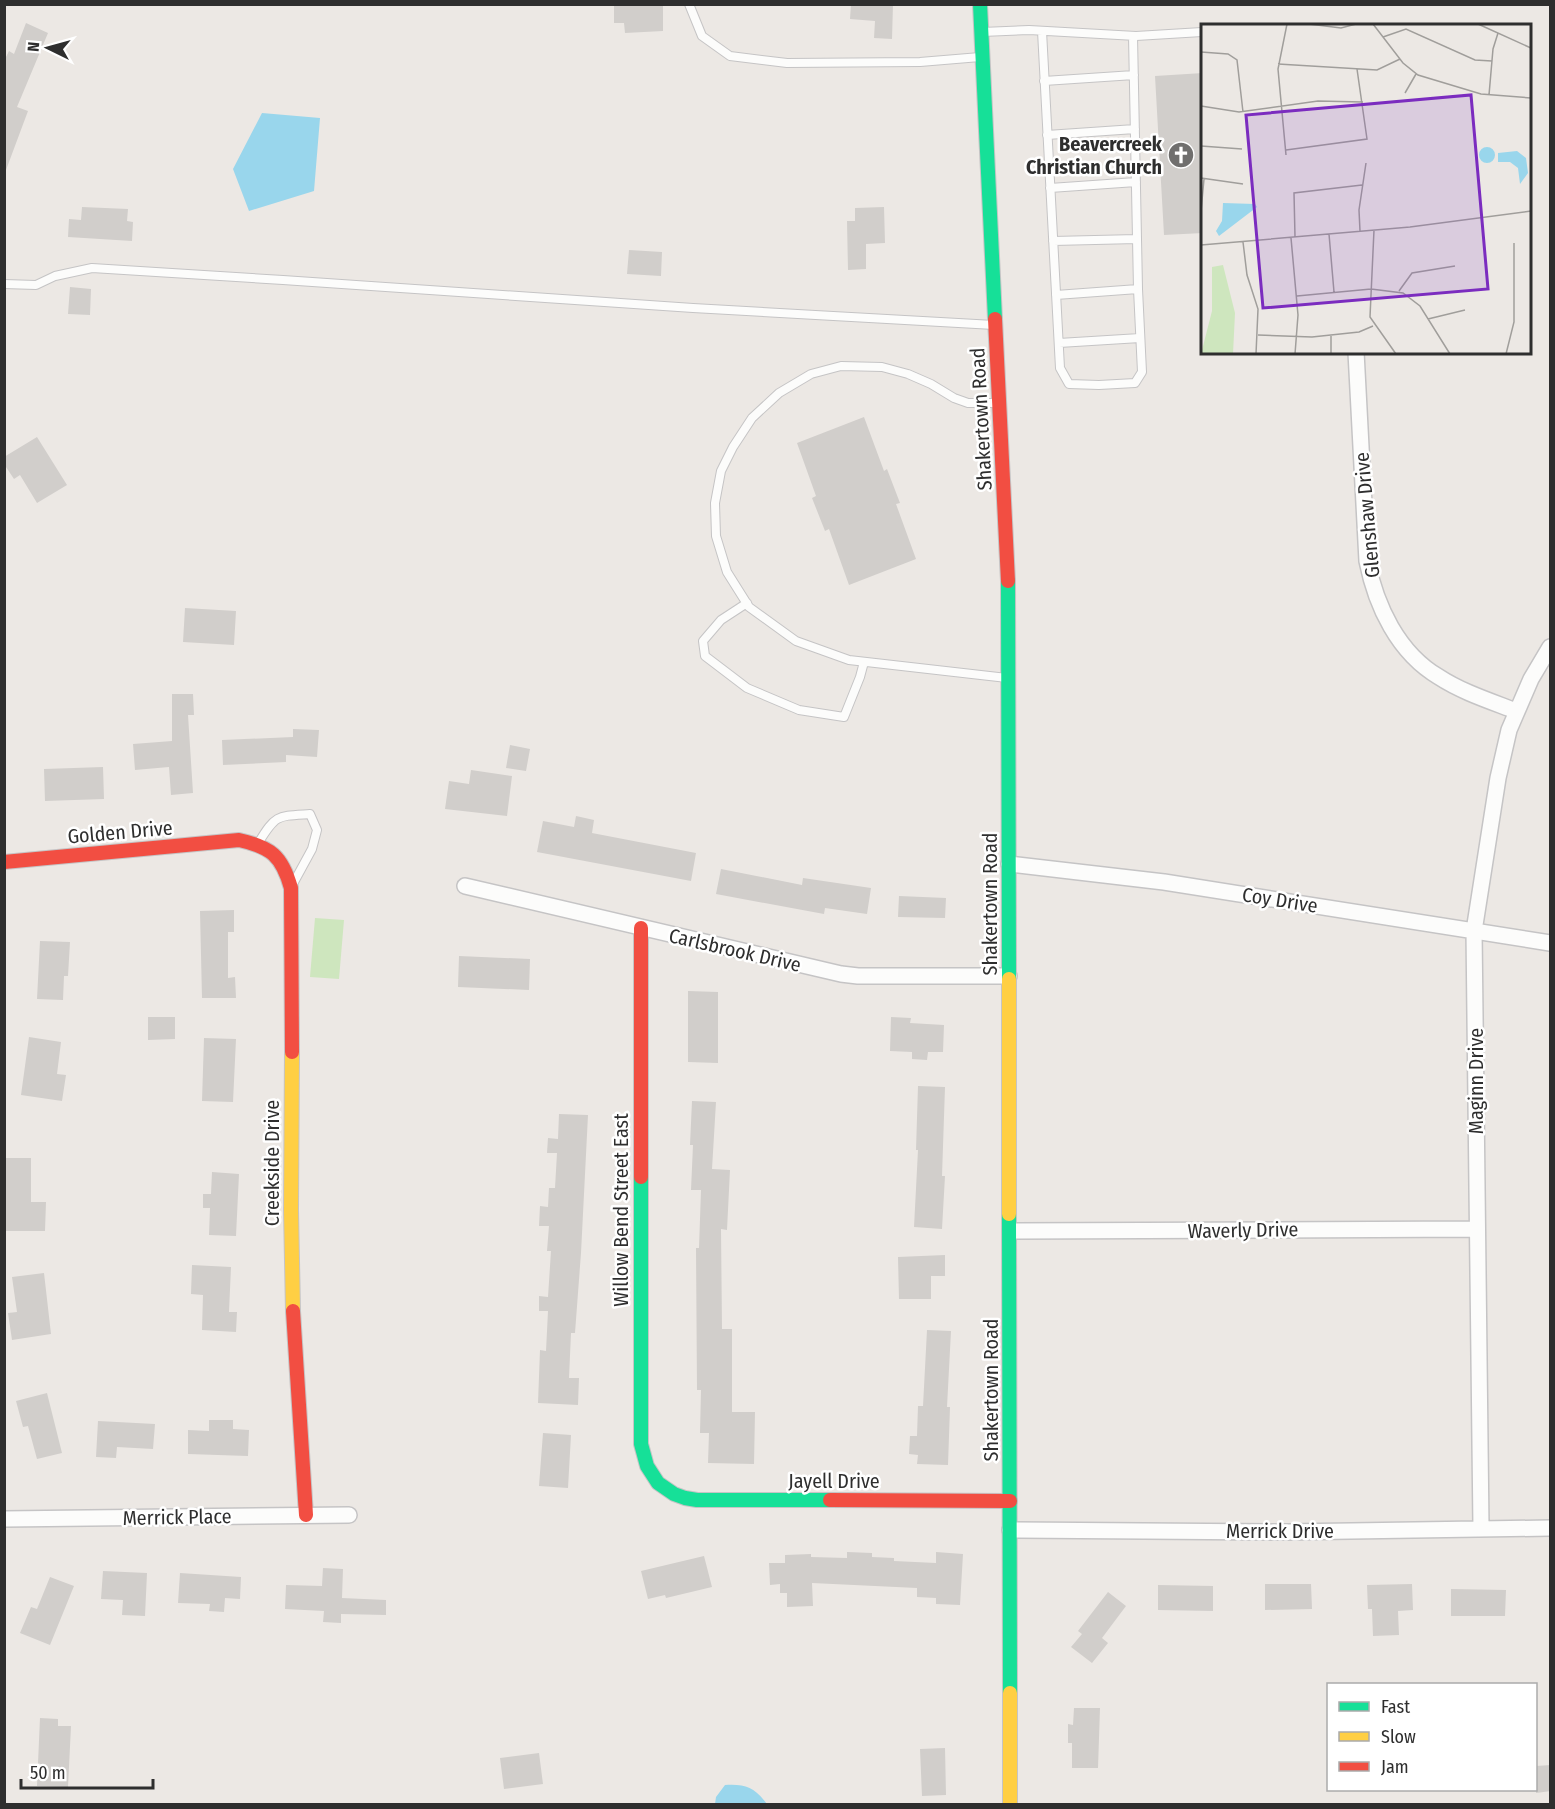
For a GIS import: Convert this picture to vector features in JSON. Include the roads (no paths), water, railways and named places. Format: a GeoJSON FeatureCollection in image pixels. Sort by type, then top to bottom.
{"type":"FeatureCollection","features":[{"type":"Feature","properties":{"kind":"street","name":"Shakertown Road"},"geometry":{"type":"LineString","coordinates":[[980,4],[1008,574],[1010,1804]]}},
{"type":"Feature","properties":{"kind":"street","name":"Glenshaw Drive"},"geometry":{"type":"LineString","coordinates":[[1356,354],[1367,561],[1372,586],[1383,612],[1410,653],[1431,672],[1451,684],[1516,711]]}},
{"type":"Feature","properties":{"kind":"street","name":"Maginn Drive"},"geometry":{"type":"LineString","coordinates":[[1480,1528],[1474,931],[1497,778],[1509,730],[1531,679],[1551,647]]}},
{"type":"Feature","properties":{"kind":"street","name":"Creekside Drive"},"geometry":{"type":"LineString","coordinates":[[239,840],[258,844],[274,854],[289,878],[291,888],[293,1323],[306,1515]]}},
{"type":"Feature","properties":{"kind":"street","name":"Golden Drive"},"geometry":{"type":"LineString","coordinates":[[4,862],[239,840]]}},
{"type":"Feature","properties":{"kind":"street","name":"Coy Drive"},"geometry":{"type":"LineString","coordinates":[[1010,864],[1164,882],[1551,943]]}},
{"type":"Feature","properties":{"kind":"street","name":"Carlsbrook Drive"},"geometry":{"type":"LineString","coordinates":[[465,886],[841,974],[1009,976]]}},
{"type":"Feature","properties":{"kind":"street","name":"Willow Bend Street East"},"geometry":{"type":"LineString","coordinates":[[641,928],[641,1444],[646,1468],[661,1486]]}},
{"type":"Feature","properties":{"kind":"street","name":"Waverly Drive"},"geometry":{"type":"LineString","coordinates":[[1010,1231],[1477,1229]]}},
{"type":"Feature","properties":{"kind":"street","name":"Jayell Drive"},"geometry":{"type":"LineString","coordinates":[[661,1486],[678,1496],[697,1500],[1010,1501]]}},
{"type":"Feature","properties":{"kind":"street","name":"Merrick Place"},"geometry":{"type":"LineString","coordinates":[[4,1519],[349,1515]]}},
{"type":"Feature","properties":{"kind":"street","name":"Merrick Drive"},"geometry":{"type":"LineString","coordinates":[[1010,1530],[1287,1532],[1551,1528]]}},
{"type":"Feature","properties":{"kind":"lane"},"geometry":{"type":"LineString","coordinates":[[689,4],[702,36],[730,56],[787,63],[920,62],[982,57]]}},
{"type":"Feature","properties":{"kind":"lane"},"geometry":{"type":"LineString","coordinates":[[981,32],[1042,31],[1133,36],[1201,32]]}},
{"type":"Feature","properties":{"kind":"lane"},"geometry":{"type":"LineString","coordinates":[[1042,31],[1060,368],[1069,384],[1135,383],[1142,372],[1133,36]]}},
{"type":"Feature","properties":{"kind":"lane"},"geometry":{"type":"LineString","coordinates":[[1044,81],[1134,75]]}},
{"type":"Feature","properties":{"kind":"lane"},"geometry":{"type":"LineString","coordinates":[[1047,135],[1135,129]]}},
{"type":"Feature","properties":{"kind":"lane"},"geometry":{"type":"LineString","coordinates":[[1050,188],[1136,182]]}},
{"type":"Feature","properties":{"kind":"lane"},"geometry":{"type":"LineString","coordinates":[[1053,242],[1137,238]]}},
{"type":"Feature","properties":{"kind":"lane"},"geometry":{"type":"LineString","coordinates":[[4,284],[36,285],[55,276],[92,268],[704,309],[996,325]]}},
{"type":"Feature","properties":{"kind":"lane"},"geometry":{"type":"LineString","coordinates":[[1056,295],[1138,289]]}},
{"type":"Feature","properties":{"kind":"lane"},"geometry":{"type":"LineString","coordinates":[[1059,343],[1140,338]]}},
{"type":"Feature","properties":{"kind":"lane"},"geometry":{"type":"LineString","coordinates":[[1000,403],[968,403],[908,374],[882,367],[840,366],[811,374],[779,393],[752,418],[721,471],[715,503],[716,536],[727,572],[749,607],[796,641],[849,660],[1008,678]]}},
{"type":"Feature","properties":{"kind":"lane"},"geometry":{"type":"LineString","coordinates":[[747,603],[721,620],[703,641],[705,656],[747,688],[800,710],[844,717],[864,662]]}},
{"type":"Feature","properties":{"kind":"lane"},"geometry":{"type":"LineString","coordinates":[[258,844],[271,822],[282,815],[310,814],[317,830],[312,849],[291,888]]}},
{"type":"Feature","properties":{"kind":"water"},"geometry":{"type":"Polygon","coordinates":[[[262,113],[320,118],[314,191],[249,211],[233,169],[262,113]]]}},
{"type":"Feature","properties":{"kind":"water"},"geometry":{"type":"Polygon","coordinates":[[[725,1785],[749,1788],[767,1804],[715,1804],[716,1797],[725,1785]]]}},
{"type":"Feature","properties":{"kind":"place","name":"Beavercreek Christian Church"},"geometry":{"type":"Point","coordinates":[1181,155]}}]}
